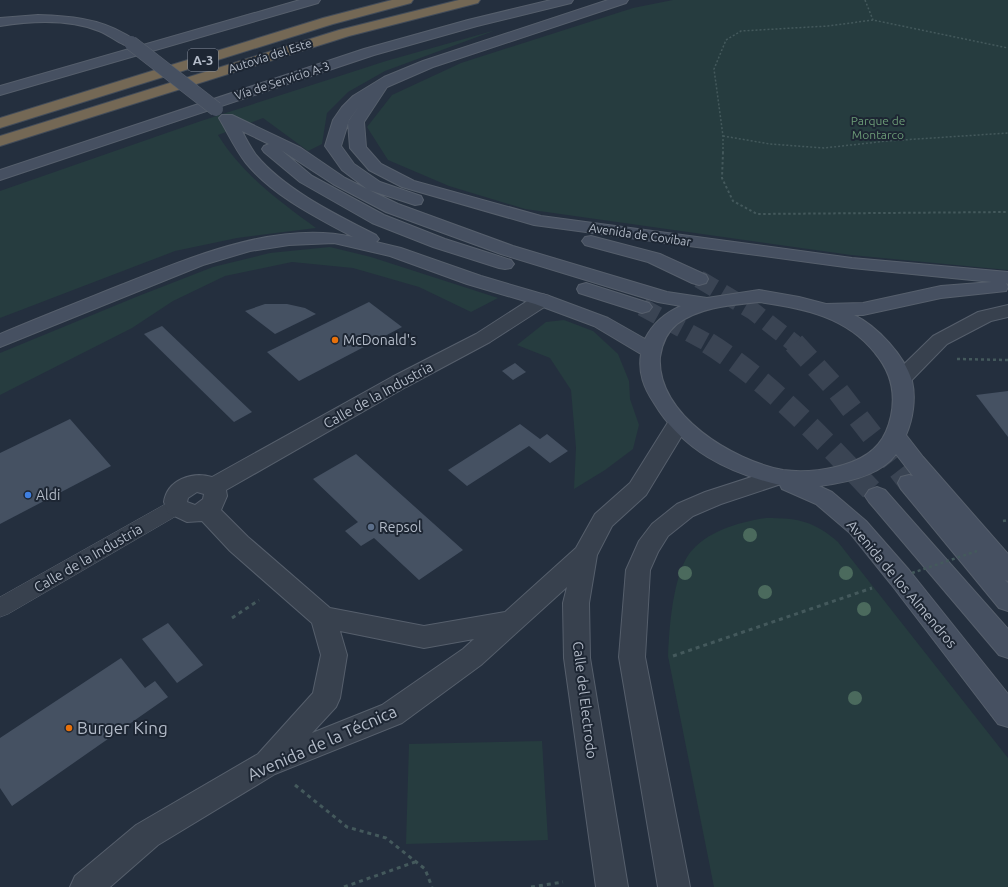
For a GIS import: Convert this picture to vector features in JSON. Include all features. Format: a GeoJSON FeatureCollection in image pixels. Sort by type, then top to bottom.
{"type":"FeatureCollection","features":[{"type":"Feature","properties":{"kind":"highway","name":"Autovía del Este"},"geometry":{"type":"LineString","coordinates":[[0,122],[328,21],[407,0]]}},
{"type":"Feature","properties":{"kind":"highway","name":"Autovía del Este"},"geometry":{"type":"LineString","coordinates":[[0,142],[344,33],[474,0]]}},
{"type":"Feature","properties":{"kind":"main road"},"geometry":{"type":"LineString","coordinates":[[0,91],[314,0]]}},
{"type":"Feature","properties":{"kind":"main road","name":"Vía de Servicio A-3"},"geometry":{"type":"LineString","coordinates":[[0,175],[369,52],[472,23],[567,0]]}},
{"type":"Feature","properties":{"kind":"main road"},"geometry":{"type":"LineString","coordinates":[[622,0],[586,9],[556,22],[417,68],[381,86],[358,99],[340,118],[333,146],[348,167],[374,186],[428,205],[503,224],[627,250],[654,258],[699,279]]}},
{"type":"Feature","properties":{"kind":"main road"},"geometry":{"type":"LineString","coordinates":[[0,22],[36,19],[84,24],[104,28],[131,43],[227,118],[267,147],[306,179],[378,219],[439,244],[642,307]]}},
{"type":"Feature","properties":{"kind":"main road"},"geometry":{"type":"LineString","coordinates":[[0,99],[170,48],[214,29]]}},
{"type":"Feature","properties":{"kind":"main road","name":"Avenida de Covibar"},"geometry":{"type":"LineString","coordinates":[[381,86],[356,122],[358,148],[375,167],[408,184],[540,221],[852,263],[1008,278]]}},
{"type":"Feature","properties":{"kind":"main road"},"geometry":{"type":"LineString","coordinates":[[227,118],[254,162],[293,194],[335,220],[395,252]]}},
{"type":"Feature","properties":{"kind":"main road"},"geometry":{"type":"LineString","coordinates":[[227,118],[295,151],[339,181],[392,208],[514,252],[665,298],[705,304]]}},
{"type":"Feature","properties":{"kind":"main road"},"geometry":{"type":"LineString","coordinates":[[0,341],[198,261],[248,246],[289,240],[334,238],[395,252],[474,280],[542,300],[601,322],[650,351]]}},
{"type":"Feature","properties":{"kind":"main road"},"geometry":{"type":"LineString","coordinates":[[824,309],[863,309],[941,292],[1008,286]]}},
{"type":"Feature","properties":{"kind":"main road"},"geometry":{"type":"LineString","coordinates":[[759,296],[792,300],[824,309],[862,327],[887,353],[901,379],[904,406],[896,437],[880,458],[851,471],[818,479],[776,477],[732,462],[701,444],[678,424],[662,399],[651,376],[650,351],[660,330],[679,314],[705,304],[728,298],[759,296]]}},
{"type":"Feature","properties":{"kind":"main road"},"geometry":{"type":"LineString","coordinates":[[896,437],[920,469],[1008,571]]}},
{"type":"Feature","properties":{"kind":"main road","name":"Avenida de los Almendros"},"geometry":{"type":"LineString","coordinates":[[776,477],[824,498],[858,527],[900,577],[1008,715]]}},
{"type":"Feature","properties":{"kind":"main road"},"geometry":{"type":"LineString","coordinates":[[909,483],[1008,601]]}},
{"type":"Feature","properties":{"kind":"main road"},"geometry":{"type":"LineString","coordinates":[[877,496],[1008,647]]}},
{"type":"Feature","properties":{"kind":"street","name":"Calle de la Industria"},"geometry":{"type":"LineString","coordinates":[[213,487],[405,379],[483,338],[542,300]]}},
{"type":"Feature","properties":{"kind":"street"},"geometry":{"type":"LineString","coordinates":[[901,379],[940,340],[985,316],[1008,311]]}},
{"type":"Feature","properties":{"kind":"street","name":"Calle del Electrodo"},"geometry":{"type":"LineString","coordinates":[[612,887],[577,658],[576,603],[585,555],[603,520],[638,489],[678,424]]}},
{"type":"Feature","properties":{"kind":"street"},"geometry":{"type":"LineString","coordinates":[[674,887],[632,656],[638,570],[648,548],[660,530],[685,510],[713,498],[776,477]]}},
{"type":"Feature","properties":{"kind":"street"},"geometry":{"type":"LineString","coordinates":[[202,483],[213,487],[217,492],[216,499],[213,505],[206,510],[188,514],[176,507],[175,502],[178,493],[187,486],[202,483]]}},
{"type":"Feature","properties":{"kind":"street"},"geometry":{"type":"LineString","coordinates":[[206,510],[239,544],[323,617],[424,637],[512,621]]}},
{"type":"Feature","properties":{"kind":"street","name":"Avenida de la Técnica"},"geometry":{"type":"LineString","coordinates":[[86,887],[147,835],[265,765],[392,714],[472,657],[585,555]]}},
{"type":"Feature","properties":{"kind":"street"},"geometry":{"type":"LineString","coordinates":[[265,765],[326,698],[334,655],[323,617]]}},
{"type":"Feature","properties":{"kind":"lane","name":"Calle de la Industria"},"geometry":{"type":"LineString","coordinates":[[0,608],[176,507]]}},
{"type":"Feature","properties":{"kind":"path"},"geometry":{"type":"LineString","coordinates":[[864,0],[873,20]]}},
{"type":"Feature","properties":{"kind":"path"},"geometry":{"type":"LineString","coordinates":[[1008,48],[873,20],[828,26],[741,32],[726,40],[714,69],[723,136],[722,178],[733,201],[757,214],[993,210],[1008,212]]}},
{"type":"Feature","properties":{"kind":"path"},"geometry":{"type":"LineString","coordinates":[[723,136],[770,144],[824,148],[887,141],[1008,133]]}},
{"type":"Feature","properties":{"kind":"path"},"geometry":{"type":"LineString","coordinates":[[954,359],[1008,360]]}},
{"type":"Feature","properties":{"kind":"path"},"geometry":{"type":"LineString","coordinates":[[912,573],[977,552]]}},
{"type":"Feature","properties":{"kind":"path"},"geometry":{"type":"LineString","coordinates":[[673,656],[879,586]]}},
{"type":"Feature","properties":{"kind":"path"},"geometry":{"type":"LineString","coordinates":[[232,618],[259,600]]}},
{"type":"Feature","properties":{"kind":"path"},"geometry":{"type":"LineString","coordinates":[[289,781],[347,827],[386,838],[425,870],[432,887]]}},
{"type":"Feature","properties":{"kind":"path"},"geometry":{"type":"LineString","coordinates":[[344,887],[415,862]]}},
{"type":"Feature","properties":{"kind":"path"},"geometry":{"type":"LineString","coordinates":[[531,887],[563,882]]}},
{"type":"Feature","properties":{"kind":"green space","name":"Parque de Montarco"},"geometry":{"type":"Polygon","coordinates":[[[673,0],[1008,0],[1008,270],[851,255],[525,209],[449,186],[388,160],[367,127],[392,95],[461,63],[633,8],[673,0]]]}},
{"type":"Feature","properties":{"kind":"green space"},"geometry":{"type":"Polygon","coordinates":[[[496,30],[385,71],[348,92],[327,113],[322,144],[308,151],[263,118],[218,135],[238,162],[262,186],[288,208],[316,228],[237,238],[175,251],[0,318],[0,191],[201,121],[386,61],[496,30]]]}},
{"type":"Feature","properties":{"kind":"green space"},"geometry":{"type":"Polygon","coordinates":[[[330,247],[371,257],[498,298],[471,312],[419,287],[353,268],[292,262],[225,276],[173,301],[132,328],[0,395],[0,353],[213,267],[270,253],[330,247]]]}},
{"type":"Feature","properties":{"kind":"green space"},"geometry":{"type":"Polygon","coordinates":[[[564,320],[593,331],[618,354],[629,381],[630,399],[639,425],[633,449],[605,470],[574,489],[576,448],[571,390],[550,358],[517,345],[546,322],[564,320]]]}},
{"type":"Feature","properties":{"kind":"green space"},"geometry":{"type":"Polygon","coordinates":[[[766,518],[805,522],[821,529],[838,542],[1008,758],[1008,887],[714,887],[668,656],[669,631],[679,576],[689,554],[705,539],[724,529],[745,522],[766,518]]]}},
{"type":"Feature","properties":{"kind":"green space"},"geometry":{"type":"Polygon","coordinates":[[[542,741],[548,840],[406,844],[409,744],[542,741]]]}},
{"type":"Feature","properties":{"kind":"building","name":"McDonald's"},"geometry":{"type":"Polygon","coordinates":[[[369,302],[402,327],[299,381],[267,352],[369,302]]]}},
{"type":"Feature","properties":{"kind":"building"},"geometry":{"type":"Polygon","coordinates":[[[265,304],[287,304],[305,308],[316,314],[275,334],[245,311],[265,304]]]}},
{"type":"Feature","properties":{"kind":"building"},"geometry":{"type":"Polygon","coordinates":[[[162,326],[252,412],[234,422],[144,334],[162,326]]]}},
{"type":"Feature","properties":{"kind":"building"},"geometry":{"type":"Polygon","coordinates":[[[515,363],[526,372],[513,380],[502,371],[515,363]]]}},
{"type":"Feature","properties":{"kind":"building"},"geometry":{"type":"Polygon","coordinates":[[[1008,391],[1008,437],[976,395],[1008,391]]]}},
{"type":"Feature","properties":{"kind":"building","name":"Aldi"},"geometry":{"type":"Polygon","coordinates":[[[70,419],[111,466],[0,524],[0,453],[70,419]]]}},
{"type":"Feature","properties":{"kind":"building"},"geometry":{"type":"Polygon","coordinates":[[[520,424],[540,439],[547,434],[568,451],[550,463],[529,446],[467,486],[448,470],[520,424]]]}},
{"type":"Feature","properties":{"kind":"building"},"geometry":{"type":"Polygon","coordinates":[[[356,454],[463,550],[419,580],[374,538],[361,546],[345,531],[358,522],[313,479],[356,454]]]}},
{"type":"Feature","properties":{"kind":"building"},"geometry":{"type":"Polygon","coordinates":[[[168,623],[203,665],[177,683],[142,639],[168,623]]]}},
{"type":"Feature","properties":{"kind":"building","name":"Burger King"},"geometry":{"type":"Polygon","coordinates":[[[121,658],[145,688],[155,681],[168,697],[12,806],[0,788],[0,738],[121,658]]]}},
{"type":"Feature","properties":{"kind":"tunnel"},"geometry":{"type":"LineString","coordinates":[[699,279],[753,311],[795,344]]}},
{"type":"Feature","properties":{"kind":"tunnel"},"geometry":{"type":"LineString","coordinates":[[642,307],[710,344]]}},
{"type":"Feature","properties":{"kind":"tunnel"},"geometry":{"type":"LineString","coordinates":[[708,343],[754,376],[797,414],[877,496]]}},
{"type":"Feature","properties":{"kind":"tunnel"},"geometry":{"type":"LineString","coordinates":[[795,344],[837,390],[909,483]]}},
{"type":"Feature","properties":{"kind":"place","name":"McDonald's"},"geometry":{"type":"Point","coordinates":[335,340]}},
{"type":"Feature","properties":{"kind":"place","name":"Aldi"},"geometry":{"type":"Point","coordinates":[28,495]}},
{"type":"Feature","properties":{"kind":"place","name":"Repsol"},"geometry":{"type":"Point","coordinates":[371,527]}},
{"type":"Feature","properties":{"kind":"place","name":"Burger King"},"geometry":{"type":"Point","coordinates":[69,728]}}]}
